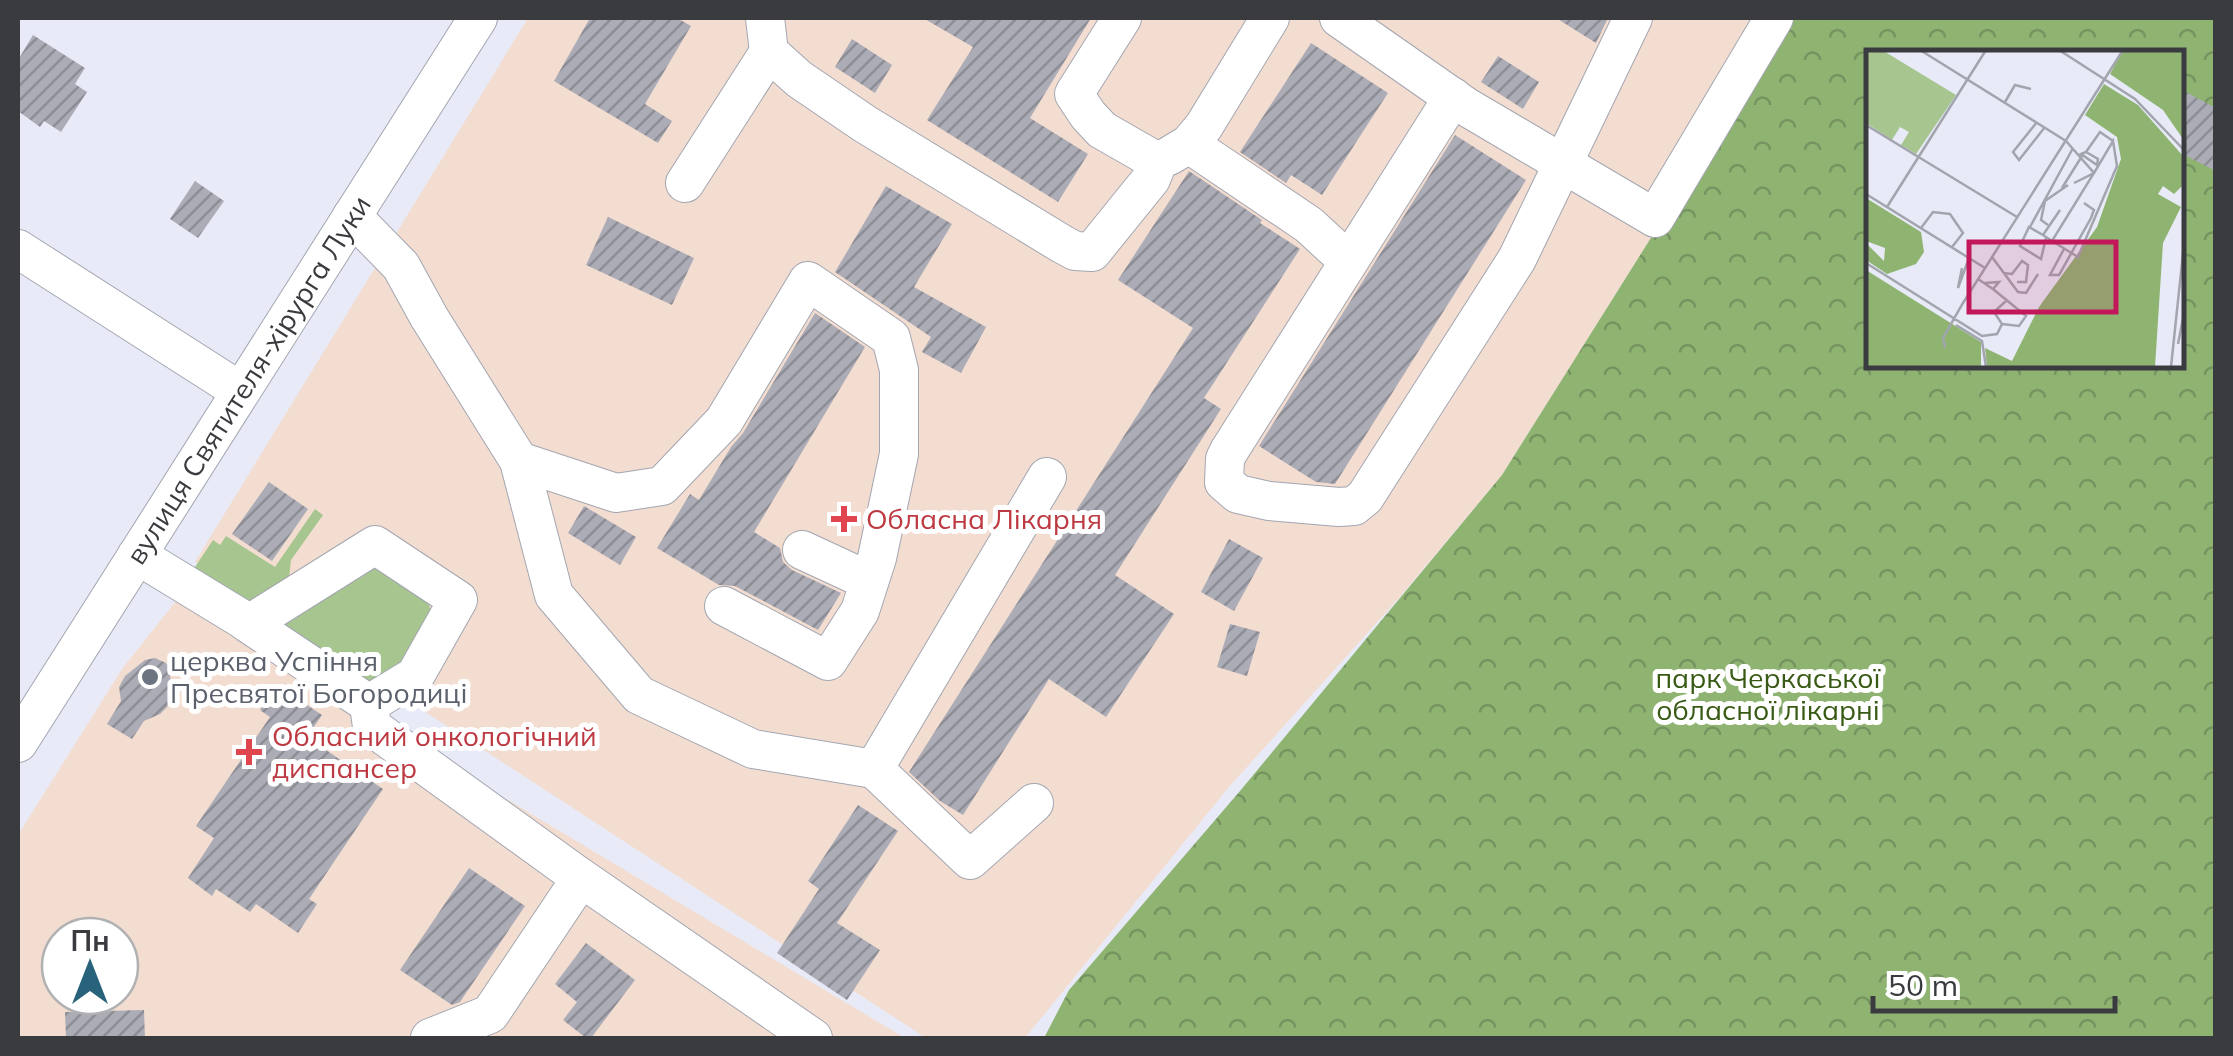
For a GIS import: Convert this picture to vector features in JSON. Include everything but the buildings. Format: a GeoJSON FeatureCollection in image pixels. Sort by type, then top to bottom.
{"type":"FeatureCollection","features":[{"type":"Feature","properties":{"kind":"street","name":"вулиця Святителя-хірурга Луки"},"geometry":{"type":"LineString","coordinates":[[18,743],[478,18]]}},
{"type":"Feature","properties":{"kind":"street"},"geometry":{"type":"LineString","coordinates":[[1122,18],[1074,94],[1088,115],[1102,130],[1173,153],[1309,225],[1348,262]]}},
{"type":"Feature","properties":{"kind":"street"},"geometry":{"type":"LineString","coordinates":[[686,184],[767,35],[799,79],[865,124],[1075,251],[1092,252],[1173,153],[1204,126],[1270,18]]}},
{"type":"Feature","properties":{"kind":"street"},"geometry":{"type":"LineString","coordinates":[[1339,18],[1452,97],[1655,218],[1774,18]]}},
{"type":"Feature","properties":{"kind":"street"},"geometry":{"type":"LineString","coordinates":[[1452,97],[1229,450],[1224,482],[1238,494],[1269,501],[1340,507],[1354,506],[1365,497],[1517,259],[1633,18]]}},
{"type":"Feature","properties":{"kind":"street"},"geometry":{"type":"LineString","coordinates":[[352,216],[401,266],[519,461],[554,595],[639,694],[753,749],[874,769],[970,860],[1034,803]]}},
{"type":"Feature","properties":{"kind":"street"},"geometry":{"type":"LineString","coordinates":[[18,249],[240,392]]}},
{"type":"Feature","properties":{"kind":"street"},"geometry":{"type":"LineString","coordinates":[[519,461],[616,493],[662,486],[724,420],[808,281],[891,338],[899,370],[899,454],[877,558],[860,611],[828,661],[724,606]]}},
{"type":"Feature","properties":{"kind":"street"},"geometry":{"type":"LineString","coordinates":[[874,769],[1047,477]]}},
{"type":"Feature","properties":{"kind":"street"},"geometry":{"type":"LineString","coordinates":[[248,624],[375,545],[458,600],[414,676],[369,704]]}},
{"type":"Feature","properties":{"kind":"street"},"geometry":{"type":"LineString","coordinates":[[802,550],[869,581]]}},
{"type":"Feature","properties":{"kind":"street"},"geometry":{"type":"LineString","coordinates":[[137,555],[369,704],[372,728],[812,1038]]}},
{"type":"Feature","properties":{"kind":"street"},"geometry":{"type":"LineString","coordinates":[[430,1038],[490,1014],[581,878]]}},
{"type":"Feature","properties":{"kind":"shaded area","name":"Обласна Лікарня"},"geometry":{"type":"Polygon","coordinates":[[[528,18],[1789,18],[1502,475],[1398,599],[1229,787],[1025,1038],[926,1038],[195,562],[528,18]]]}},
{"type":"Feature","properties":{"kind":"shaded area","name":"Обласний онкологічний диспансер"},"geometry":{"type":"Polygon","coordinates":[[[176,601],[905,1038],[18,1038],[18,835],[122,669],[176,601]]]}},
{"type":"Feature","properties":{"kind":"green space","name":"парк Черкаської обласної лікарні"},"geometry":{"type":"Polygon","coordinates":[[[1789,18],[2215,18],[2215,1038],[1044,1038],[1069,990],[1502,475],[1789,18]]]}},
{"type":"Feature","properties":{"kind":"green space"},"geometry":{"type":"Polygon","coordinates":[[[315,509],[323,515],[291,560],[288,587],[256,609],[189,576],[213,540],[220,545],[226,536],[275,567],[315,509]]]}},
{"type":"Feature","properties":{"kind":"green space"},"geometry":{"type":"Polygon","coordinates":[[[371,561],[427,597],[431,612],[401,669],[360,687],[271,623],[371,561]]]}},
{"type":"Feature","properties":{"kind":"place","name":"Обласна Лікарня"},"geometry":{"type":"Point","coordinates":[844,519]}},
{"type":"Feature","properties":{"kind":"place","name":"церква Успіння Пресвятої Богородиці"},"geometry":{"type":"Point","coordinates":[150,677]}},
{"type":"Feature","properties":{"kind":"place","name":"Обласний онкологічний диспансер"},"geometry":{"type":"Point","coordinates":[249,752]}}]}
